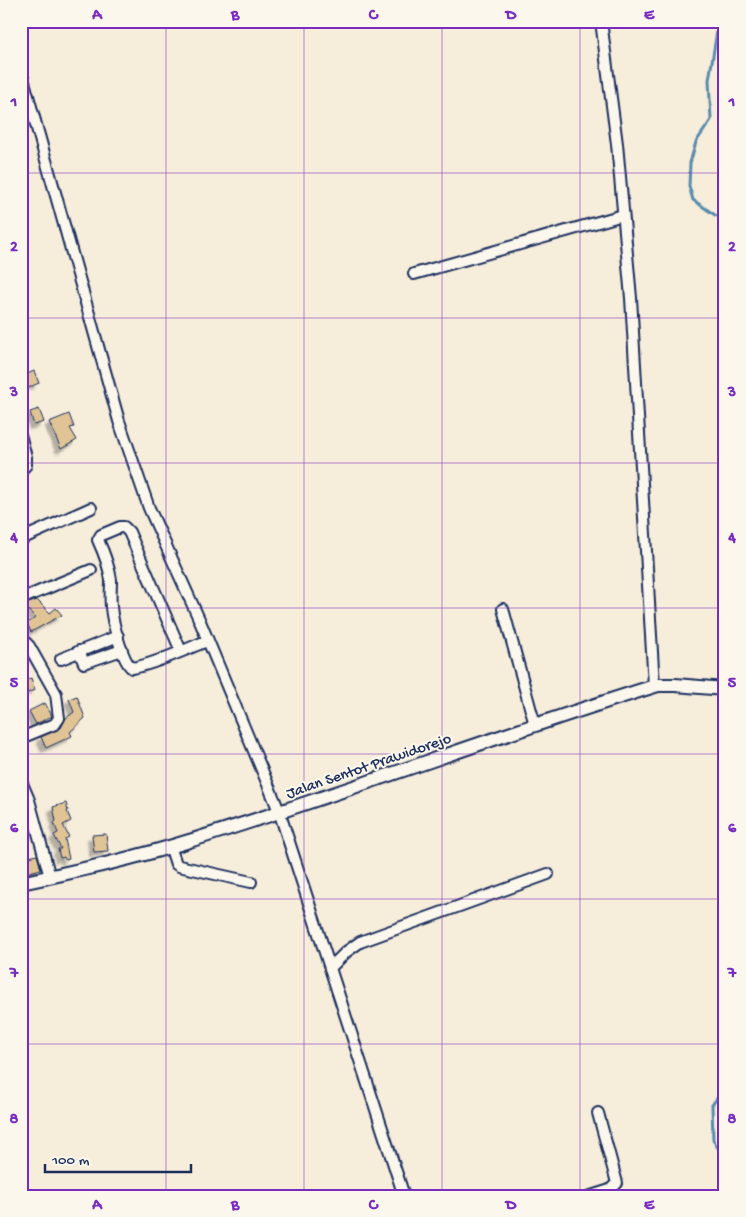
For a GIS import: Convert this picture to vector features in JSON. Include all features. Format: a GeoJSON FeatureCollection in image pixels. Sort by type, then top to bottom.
{"type":"FeatureCollection","features":[{"type":"Feature","properties":{"kind":"main road","name":"Jalan Sentot Prawidorejo"},"geometry":{"type":"LineString","coordinates":[[21,883],[170,846],[392,775],[654,686],[675,685],[725,689]]}},
{"type":"Feature","properties":{"kind":"street"},"geometry":{"type":"LineString","coordinates":[[601,21],[617,144],[631,298],[654,686]]}},
{"type":"Feature","properties":{"kind":"street"},"geometry":{"type":"LineString","coordinates":[[21,72],[119,422],[149,508],[279,811],[404,1196]]}},
{"type":"Feature","properties":{"kind":"street"},"geometry":{"type":"LineString","coordinates":[[414,274],[623,215]]}},
{"type":"Feature","properties":{"kind":"street"},"geometry":{"type":"LineString","coordinates":[[21,438],[26,456],[26,465],[21,470]]}},
{"type":"Feature","properties":{"kind":"street"},"geometry":{"type":"LineString","coordinates":[[21,538],[91,508]]}},
{"type":"Feature","properties":{"kind":"street"},"geometry":{"type":"LineString","coordinates":[[181,651],[129,532],[124,527],[101,535],[98,540],[107,559],[111,580],[111,607],[122,650],[127,663],[132,668],[181,651],[207,641]]}},
{"type":"Feature","properties":{"kind":"street"},"geometry":{"type":"LineString","coordinates":[[21,599],[91,570]]}},
{"type":"Feature","properties":{"kind":"street"},"geometry":{"type":"LineString","coordinates":[[503,609],[535,725]]}},
{"type":"Feature","properties":{"kind":"street"},"geometry":{"type":"LineString","coordinates":[[61,658],[118,636]]}},
{"type":"Feature","properties":{"kind":"street"},"geometry":{"type":"LineString","coordinates":[[21,638],[29,646],[56,694],[59,718],[55,724],[21,738]]}},
{"type":"Feature","properties":{"kind":"street"},"geometry":{"type":"LineString","coordinates":[[78,651],[84,663],[122,650]]}},
{"type":"Feature","properties":{"kind":"street"},"geometry":{"type":"LineString","coordinates":[[21,781],[29,800],[50,877]]}},
{"type":"Feature","properties":{"kind":"street"},"geometry":{"type":"LineString","coordinates":[[170,846],[176,864],[179,866],[251,882]]}},
{"type":"Feature","properties":{"kind":"street"},"geometry":{"type":"LineString","coordinates":[[330,968],[346,952],[360,942],[548,874]]}},
{"type":"Feature","properties":{"kind":"street"},"geometry":{"type":"LineString","coordinates":[[591,1196],[610,1190],[615,1186],[617,1180],[598,1113]]}},
{"type":"Feature","properties":{"kind":"building"},"geometry":{"type":"Polygon","coordinates":[[[34,371],[39,383],[21,391],[21,377],[34,371]]]}},
{"type":"Feature","properties":{"kind":"building"},"geometry":{"type":"Polygon","coordinates":[[[39,409],[44,422],[34,425],[30,412],[39,409]]]}},
{"type":"Feature","properties":{"kind":"building"},"geometry":{"type":"Polygon","coordinates":[[[69,414],[74,427],[70,428],[77,440],[61,449],[49,422],[69,414]]]}},
{"type":"Feature","properties":{"kind":"building"},"geometry":{"type":"Polygon","coordinates":[[[37,600],[50,613],[56,608],[62,615],[31,632],[27,623],[36,618],[23,605],[37,600]]]}},
{"type":"Feature","properties":{"kind":"building"},"geometry":{"type":"Polygon","coordinates":[[[31,678],[35,690],[21,695],[21,682],[31,678]]]}},
{"type":"Feature","properties":{"kind":"building"},"geometry":{"type":"Polygon","coordinates":[[[77,696],[85,718],[70,732],[72,736],[46,748],[41,737],[61,728],[65,719],[74,712],[69,699],[77,696]]]}},
{"type":"Feature","properties":{"kind":"building"},"geometry":{"type":"Polygon","coordinates":[[[45,703],[52,716],[36,724],[29,711],[45,703]]]}},
{"type":"Feature","properties":{"kind":"building"},"geometry":{"type":"Polygon","coordinates":[[[66,803],[71,821],[63,825],[69,837],[65,839],[69,859],[66,860],[64,857],[60,858],[58,849],[61,849],[54,835],[58,833],[54,823],[56,821],[53,807],[66,803]]]}},
{"type":"Feature","properties":{"kind":"building"},"geometry":{"type":"Polygon","coordinates":[[[106,834],[108,851],[94,852],[92,835],[106,834]]]}},
{"type":"Feature","properties":{"kind":"building"},"geometry":{"type":"Polygon","coordinates":[[[37,855],[41,869],[22,874],[21,864],[30,860],[29,857],[37,855]]]}},
{"type":"Feature","properties":{"kind":"waterway"},"geometry":{"type":"LineString","coordinates":[[725,28],[717,31],[709,80],[711,120],[696,142],[690,163],[689,186],[693,200],[725,220]]}},
{"type":"Feature","properties":{"kind":"waterway"},"geometry":{"type":"LineString","coordinates":[[725,1088],[712,1105],[713,1140],[725,1159]]}}]}
